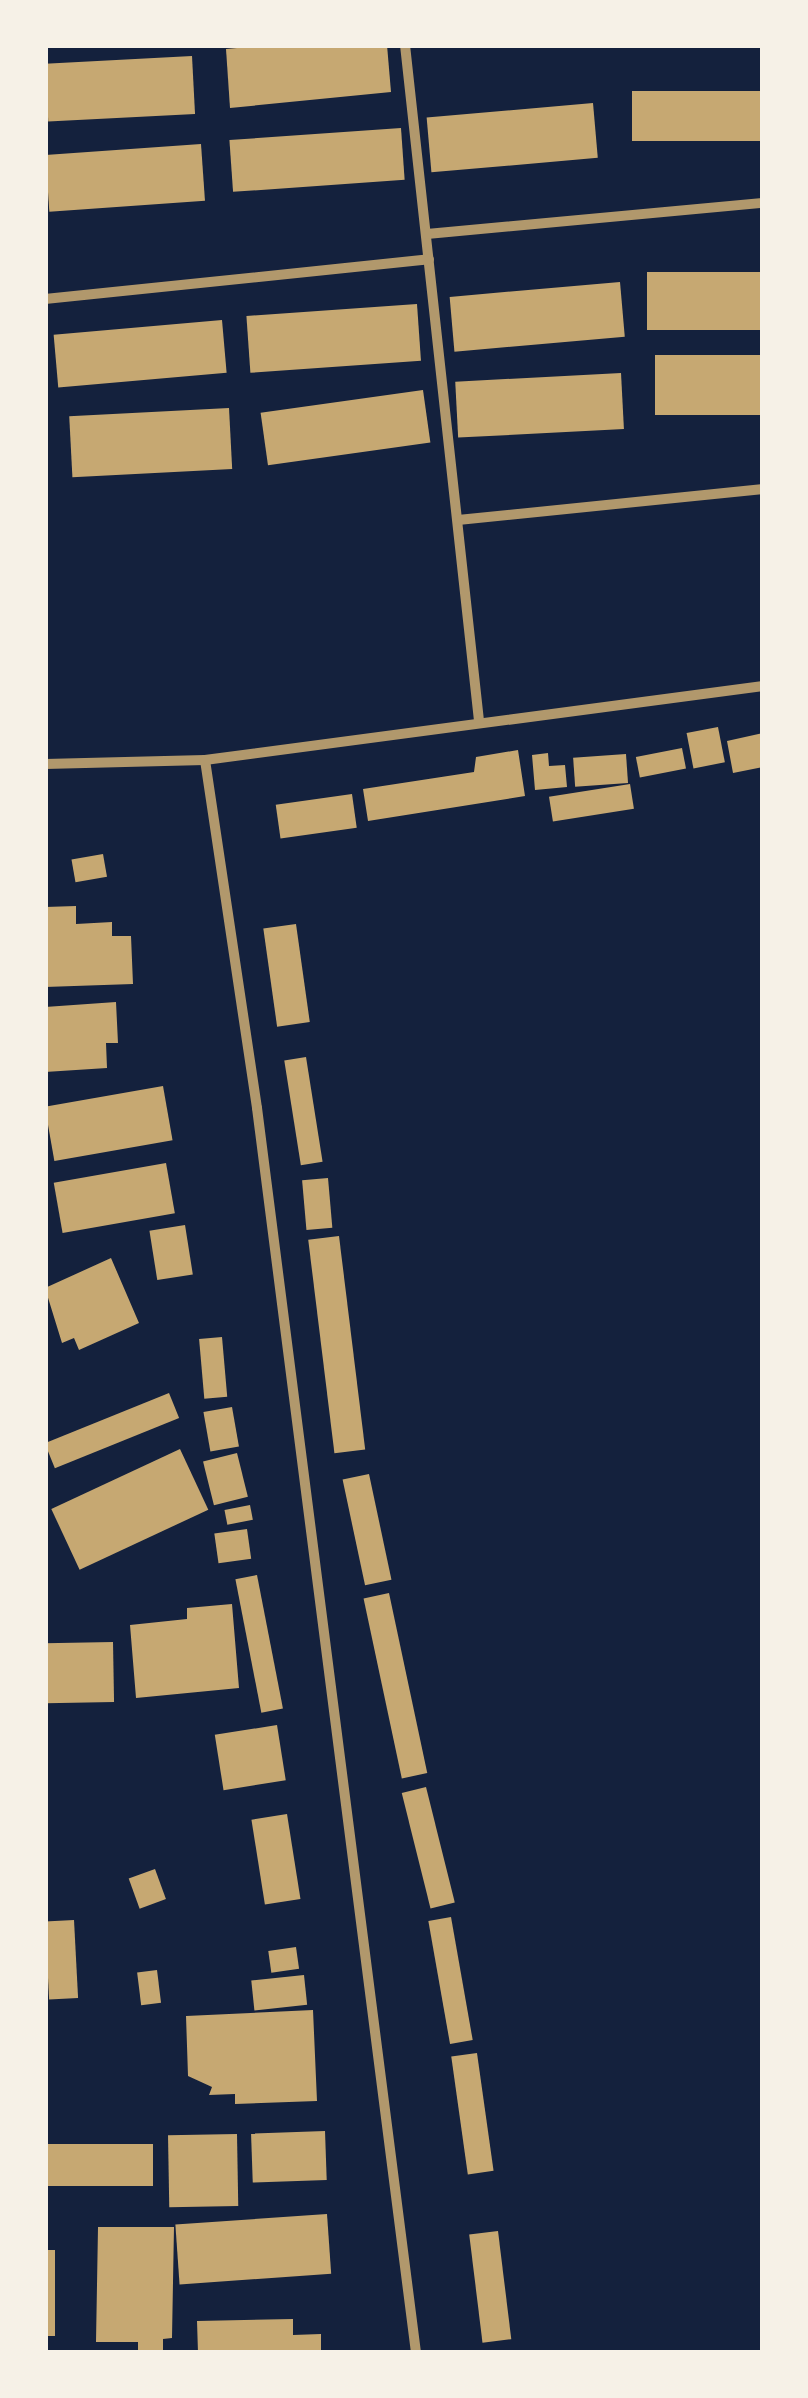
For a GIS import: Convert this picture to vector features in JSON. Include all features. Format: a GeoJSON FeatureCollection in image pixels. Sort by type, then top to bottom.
{"type":"FeatureCollection","features":[{"type":"Feature","properties":{"kind":"street"},"geometry":{"type":"LineString","coordinates":[[405,45],[479,721]]}},
{"type":"Feature","properties":{"kind":"street"},"geometry":{"type":"LineString","coordinates":[[427,234],[763,203]]}},
{"type":"Feature","properties":{"kind":"street"},"geometry":{"type":"LineString","coordinates":[[45,299],[430,259]]}},
{"type":"Feature","properties":{"kind":"street"},"geometry":{"type":"LineString","coordinates":[[458,520],[763,489]]}},
{"type":"Feature","properties":{"kind":"street"},"geometry":{"type":"LineString","coordinates":[[45,764],[205,760],[763,686]]}},
{"type":"Feature","properties":{"kind":"street"},"geometry":{"type":"LineString","coordinates":[[205,760],[257,1108],[416,2353]]}},
{"type":"Feature","properties":{"kind":"building"},"geometry":{"type":"Polygon","coordinates":[[[387,45],[391,92],[230,108],[226,49],[387,45]]]}},
{"type":"Feature","properties":{"kind":"building"},"geometry":{"type":"Polygon","coordinates":[[[192,56],[195,114],[48,122],[45,64],[192,56]]]}},
{"type":"Feature","properties":{"kind":"building"},"geometry":{"type":"Polygon","coordinates":[[[632,91],[763,91],[763,141],[632,141],[632,91]]]}},
{"type":"Feature","properties":{"kind":"building"},"geometry":{"type":"Polygon","coordinates":[[[593,103],[598,158],[431,172],[427,118],[593,103]]]}},
{"type":"Feature","properties":{"kind":"building"},"geometry":{"type":"Polygon","coordinates":[[[401,128],[405,180],[233,192],[229,140],[401,128]]]}},
{"type":"Feature","properties":{"kind":"building"},"geometry":{"type":"Polygon","coordinates":[[[201,144],[205,201],[49,212],[45,155],[201,144]]]}},
{"type":"Feature","properties":{"kind":"building"},"geometry":{"type":"Polygon","coordinates":[[[647,272],[763,272],[763,330],[647,330],[647,272]]]}},
{"type":"Feature","properties":{"kind":"building"},"geometry":{"type":"Polygon","coordinates":[[[620,282],[625,337],[454,352],[450,297],[620,282]]]}},
{"type":"Feature","properties":{"kind":"building"},"geometry":{"type":"Polygon","coordinates":[[[417,304],[421,361],[250,373],[246,316],[417,304]]]}},
{"type":"Feature","properties":{"kind":"building"},"geometry":{"type":"Polygon","coordinates":[[[222,320],[227,373],[58,388],[54,335],[222,320]]]}},
{"type":"Feature","properties":{"kind":"building"},"geometry":{"type":"Polygon","coordinates":[[[655,355],[763,355],[763,415],[655,415],[655,355]]]}},
{"type":"Feature","properties":{"kind":"building"},"geometry":{"type":"Polygon","coordinates":[[[621,373],[624,429],[458,438],[455,382],[621,373]]]}},
{"type":"Feature","properties":{"kind":"building"},"geometry":{"type":"Polygon","coordinates":[[[423,390],[430,442],[268,465],[261,413],[423,390]]]}},
{"type":"Feature","properties":{"kind":"building"},"geometry":{"type":"Polygon","coordinates":[[[229,408],[232,469],[72,477],[69,416],[229,408]]]}},
{"type":"Feature","properties":{"kind":"building"},"geometry":{"type":"Polygon","coordinates":[[[718,727],[725,762],[693,768],[687,733],[718,727]]]}},
{"type":"Feature","properties":{"kind":"building"},"geometry":{"type":"Polygon","coordinates":[[[763,733],[763,767],[733,773],[727,741],[763,733]]]}},
{"type":"Feature","properties":{"kind":"building"},"geometry":{"type":"Polygon","coordinates":[[[682,748],[686,769],[640,778],[636,757],[682,748]]]}},
{"type":"Feature","properties":{"kind":"building"},"geometry":{"type":"Polygon","coordinates":[[[518,750],[525,796],[368,821],[363,789],[474,772],[476,757],[518,750]]]}},
{"type":"Feature","properties":{"kind":"building"},"geometry":{"type":"Polygon","coordinates":[[[548,753],[549,766],[565,765],[567,787],[535,790],[532,755],[548,753]]]}},
{"type":"Feature","properties":{"kind":"building"},"geometry":{"type":"Polygon","coordinates":[[[626,754],[628,783],[575,787],[573,758],[626,754]]]}},
{"type":"Feature","properties":{"kind":"building"},"geometry":{"type":"Polygon","coordinates":[[[630,784],[634,809],[553,822],[549,797],[630,784]]]}},
{"type":"Feature","properties":{"kind":"building"},"geometry":{"type":"Polygon","coordinates":[[[352,794],[357,828],[280,838],[276,805],[352,794]]]}},
{"type":"Feature","properties":{"kind":"building"},"geometry":{"type":"Polygon","coordinates":[[[103,854],[107,877],[75,882],[71,860],[103,854]]]}},
{"type":"Feature","properties":{"kind":"building"},"geometry":{"type":"Polygon","coordinates":[[[76,906],[76,924],[112,922],[112,936],[131,936],[133,984],[45,987],[45,907],[76,906]]]}},
{"type":"Feature","properties":{"kind":"building"},"geometry":{"type":"Polygon","coordinates":[[[296,924],[310,1022],[277,1027],[263,929],[296,924]]]}},
{"type":"Feature","properties":{"kind":"building"},"geometry":{"type":"Polygon","coordinates":[[[116,1002],[118,1043],[106,1043],[107,1068],[45,1072],[45,1007],[116,1002]]]}},
{"type":"Feature","properties":{"kind":"building"},"geometry":{"type":"Polygon","coordinates":[[[306,1057],[323,1162],[301,1165],[284,1060],[306,1057]]]}},
{"type":"Feature","properties":{"kind":"building"},"geometry":{"type":"Polygon","coordinates":[[[163,1086],[173,1140],[54,1161],[45,1107],[163,1086]]]}},
{"type":"Feature","properties":{"kind":"building"},"geometry":{"type":"Polygon","coordinates":[[[166,1163],[175,1213],[63,1233],[54,1183],[166,1163]]]}},
{"type":"Feature","properties":{"kind":"building"},"geometry":{"type":"Polygon","coordinates":[[[328,1178],[332,1228],[306,1230],[302,1180],[328,1178]]]}},
{"type":"Feature","properties":{"kind":"building"},"geometry":{"type":"Polygon","coordinates":[[[185,1225],[193,1274],[157,1280],[149,1231],[185,1225]]]}},
{"type":"Feature","properties":{"kind":"building"},"geometry":{"type":"Polygon","coordinates":[[[339,1236],[365,1449],[334,1453],[308,1240],[339,1236]]]}},
{"type":"Feature","properties":{"kind":"building"},"geometry":{"type":"Polygon","coordinates":[[[111,1258],[139,1323],[79,1350],[74,1338],[62,1343],[45,1288],[111,1258]]]}},
{"type":"Feature","properties":{"kind":"building"},"geometry":{"type":"Polygon","coordinates":[[[222,1337],[227,1397],[204,1399],[199,1339],[222,1337]]]}},
{"type":"Feature","properties":{"kind":"building"},"geometry":{"type":"Polygon","coordinates":[[[169,1393],[179,1418],[55,1468],[45,1443],[169,1393]]]}},
{"type":"Feature","properties":{"kind":"building"},"geometry":{"type":"Polygon","coordinates":[[[232,1407],[239,1446],[210,1451],[203,1412],[232,1407]]]}},
{"type":"Feature","properties":{"kind":"building"},"geometry":{"type":"Polygon","coordinates":[[[180,1449],[208,1510],[80,1570],[51,1509],[180,1449]]]}},
{"type":"Feature","properties":{"kind":"building"},"geometry":{"type":"Polygon","coordinates":[[[237,1453],[248,1497],[214,1505],[203,1461],[237,1453]]]}},
{"type":"Feature","properties":{"kind":"building"},"geometry":{"type":"Polygon","coordinates":[[[369,1474],[391,1580],[365,1585],[343,1480],[369,1474]]]}},
{"type":"Feature","properties":{"kind":"building"},"geometry":{"type":"Polygon","coordinates":[[[250,1505],[253,1520],[227,1525],[224,1510],[250,1505]]]}},
{"type":"Feature","properties":{"kind":"building"},"geometry":{"type":"Polygon","coordinates":[[[247,1529],[251,1559],[218,1563],[214,1534],[247,1529]]]}},
{"type":"Feature","properties":{"kind":"building"},"geometry":{"type":"Polygon","coordinates":[[[257,1575],[283,1709],[261,1713],[235,1579],[257,1575]]]}},
{"type":"Feature","properties":{"kind":"building"},"geometry":{"type":"Polygon","coordinates":[[[389,1593],[427,1773],[402,1778],[364,1598],[389,1593]]]}},
{"type":"Feature","properties":{"kind":"building"},"geometry":{"type":"Polygon","coordinates":[[[232,1604],[239,1688],[136,1698],[130,1625],[187,1619],[187,1608],[232,1604]]]}},
{"type":"Feature","properties":{"kind":"building"},"geometry":{"type":"Polygon","coordinates":[[[113,1642],[114,1702],[46,1703],[45,1643],[113,1642]]]}},
{"type":"Feature","properties":{"kind":"building"},"geometry":{"type":"Polygon","coordinates":[[[277,1725],[286,1780],[224,1790],[215,1735],[277,1725]]]}},
{"type":"Feature","properties":{"kind":"building"},"geometry":{"type":"Polygon","coordinates":[[[426,1787],[455,1902],[431,1909],[402,1793],[426,1787]]]}},
{"type":"Feature","properties":{"kind":"building"},"geometry":{"type":"Polygon","coordinates":[[[287,1814],[300,1899],[265,1905],[251,1820],[287,1814]]]}},
{"type":"Feature","properties":{"kind":"building"},"geometry":{"type":"Polygon","coordinates":[[[155,1869],[166,1899],[140,1909],[129,1879],[155,1869]]]}},
{"type":"Feature","properties":{"kind":"building"},"geometry":{"type":"Polygon","coordinates":[[[451,1917],[473,2040],[450,2044],[428,1921],[451,1917]]]}},
{"type":"Feature","properties":{"kind":"building"},"geometry":{"type":"Polygon","coordinates":[[[74,1920],[78,1998],[49,1999],[45,1922],[74,1920]]]}},
{"type":"Feature","properties":{"kind":"building"},"geometry":{"type":"Polygon","coordinates":[[[296,1947],[299,1969],[271,1973],[268,1951],[296,1947]]]}},
{"type":"Feature","properties":{"kind":"building"},"geometry":{"type":"Polygon","coordinates":[[[157,1970],[161,2003],[141,2005],[137,1972],[157,1970]]]}},
{"type":"Feature","properties":{"kind":"building"},"geometry":{"type":"Polygon","coordinates":[[[304,1975],[307,2005],[254,2010],[251,1981],[304,1975]]]}},
{"type":"Feature","properties":{"kind":"building"},"geometry":{"type":"Polygon","coordinates":[[[313,2010],[317,2101],[235,2104],[235,2094],[209,2095],[212,2087],[188,2076],[186,2016],[313,2010]]]}},
{"type":"Feature","properties":{"kind":"building"},"geometry":{"type":"Polygon","coordinates":[[[477,2053],[494,2171],[468,2174],[451,2057],[477,2053]]]}},
{"type":"Feature","properties":{"kind":"building"},"geometry":{"type":"Polygon","coordinates":[[[325,2131],[327,2180],[253,2183],[251,2134],[325,2131]]]}},
{"type":"Feature","properties":{"kind":"building"},"geometry":{"type":"Polygon","coordinates":[[[237,2134],[238,2206],[169,2207],[168,2135],[237,2134]]]}},
{"type":"Feature","properties":{"kind":"building"},"geometry":{"type":"Polygon","coordinates":[[[45,2144],[153,2144],[153,2186],[45,2186],[45,2144]]]}},
{"type":"Feature","properties":{"kind":"building"},"geometry":{"type":"Polygon","coordinates":[[[327,2214],[331,2274],[180,2284],[175,2225],[327,2214]]]}},
{"type":"Feature","properties":{"kind":"building"},"geometry":{"type":"Polygon","coordinates":[[[98,2227],[174,2227],[172,2338],[163,2339],[163,2353],[138,2353],[138,2342],[96,2342],[98,2227]]]}},
{"type":"Feature","properties":{"kind":"building"},"geometry":{"type":"Polygon","coordinates":[[[498,2231],[511,2339],[482,2343],[469,2235],[498,2231]]]}},
{"type":"Feature","properties":{"kind":"building"},"geometry":{"type":"Polygon","coordinates":[[[45,2250],[55,2250],[55,2336],[45,2336],[45,2250]]]}},
{"type":"Feature","properties":{"kind":"building"},"geometry":{"type":"Polygon","coordinates":[[[293,2319],[293,2335],[321,2334],[321,2353],[198,2353],[197,2321],[293,2319]]]}}]}
